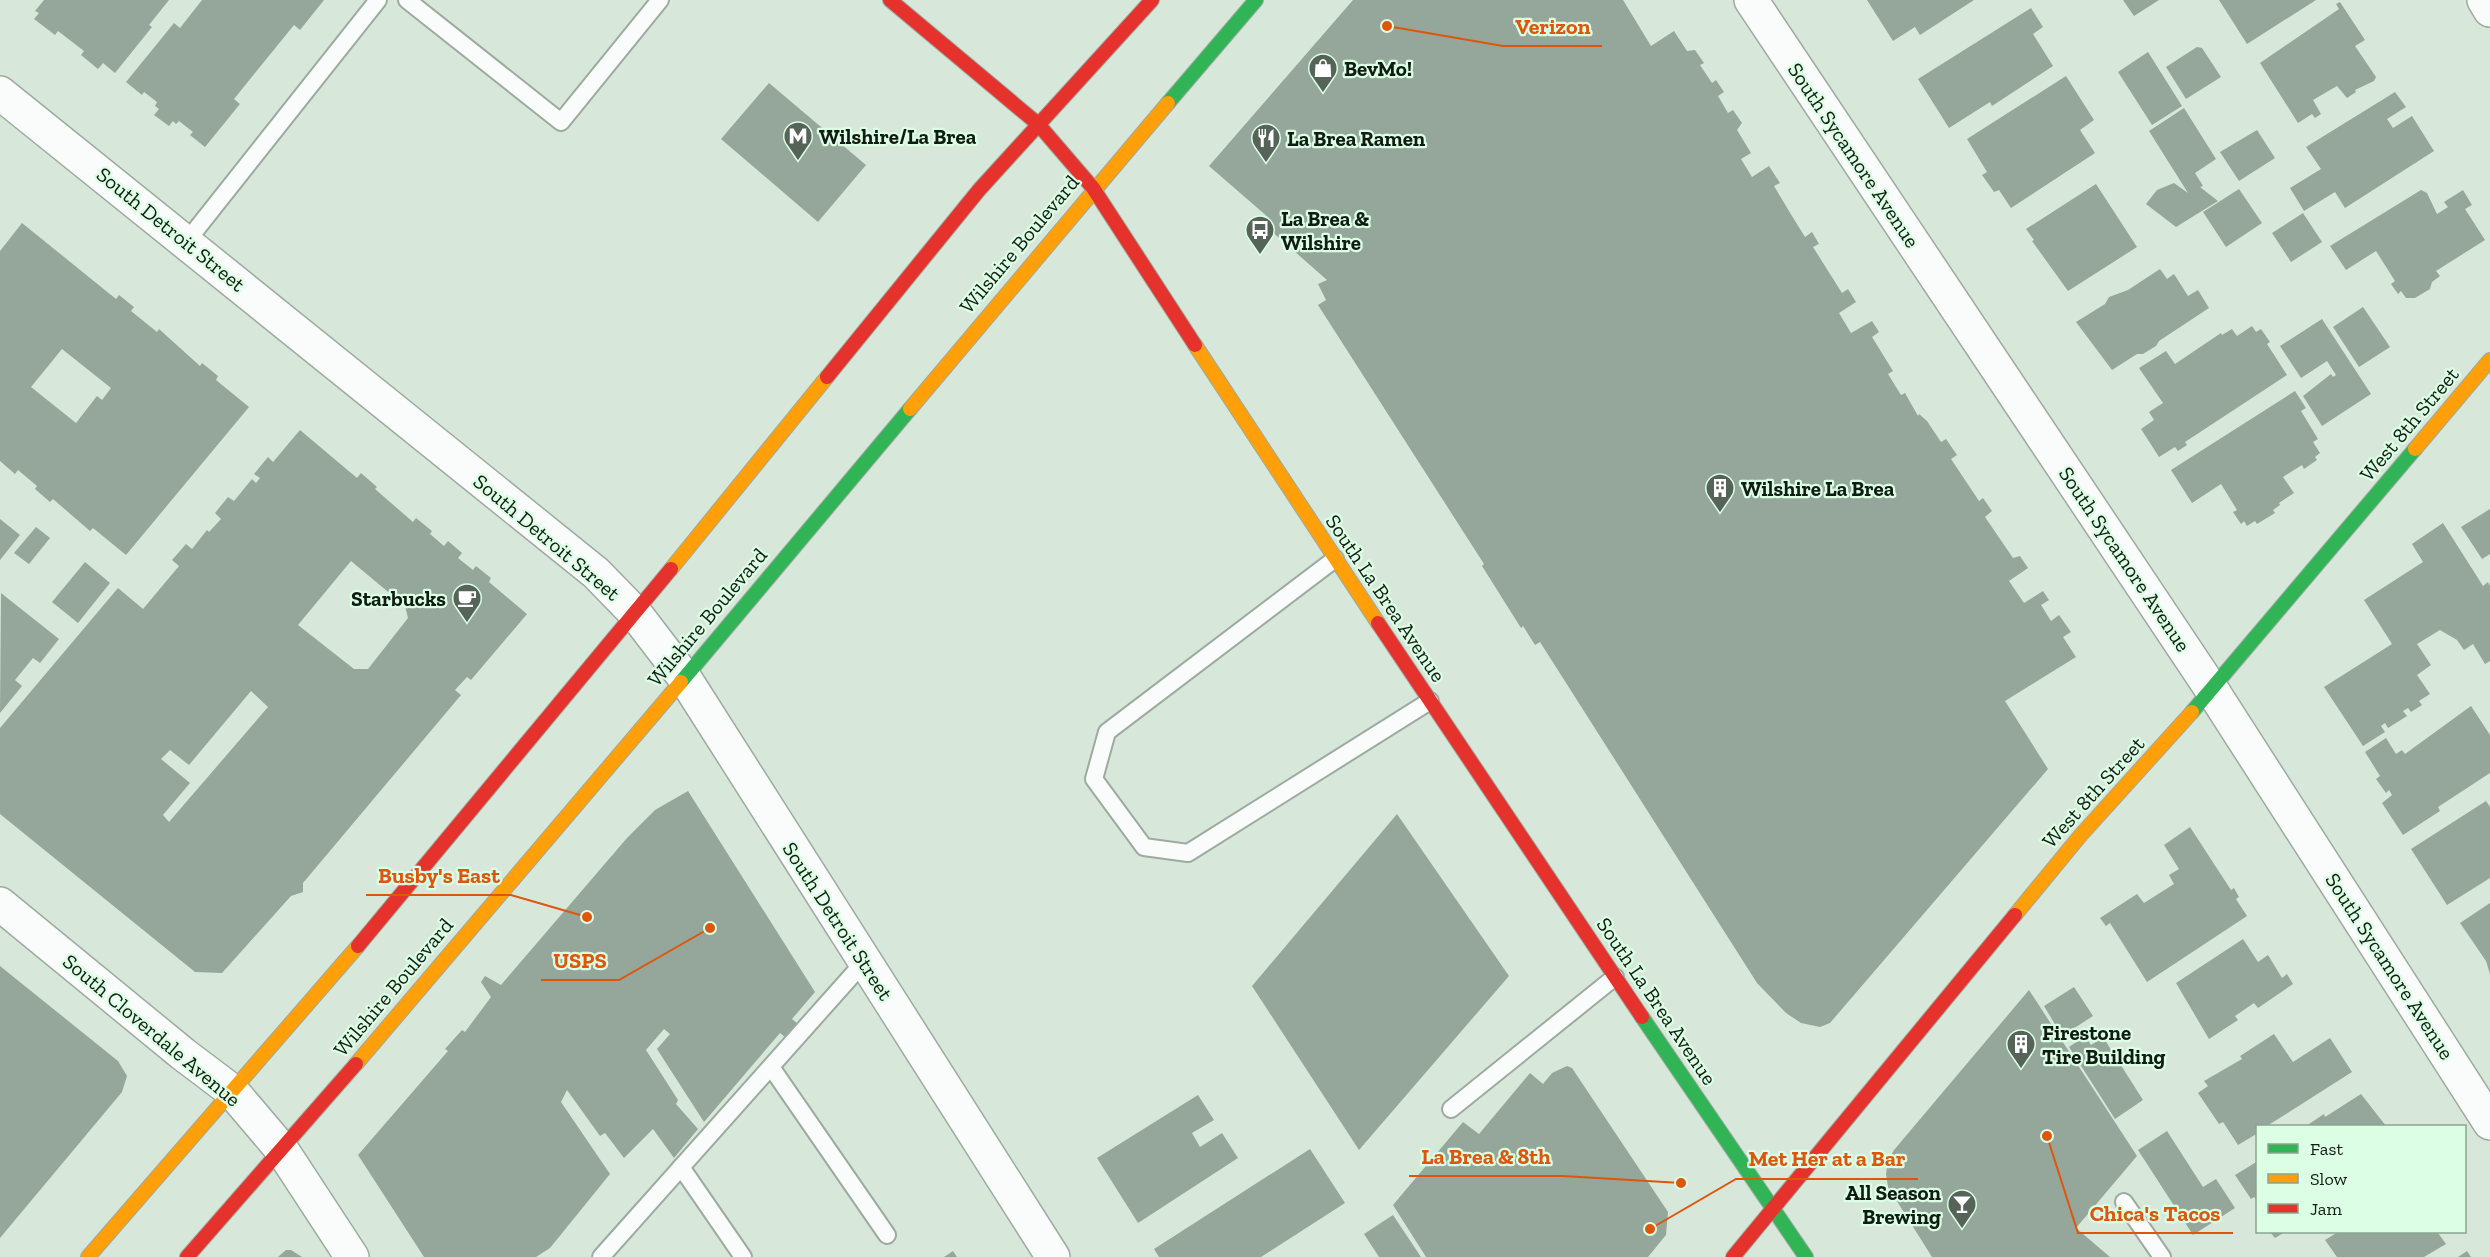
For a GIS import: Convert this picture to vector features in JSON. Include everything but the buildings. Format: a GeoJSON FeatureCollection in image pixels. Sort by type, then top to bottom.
{"type":"FeatureCollection","features":[{"type":"Feature","properties":{"kind":"main road","name":"South La Brea Avenue"},"geometry":{"type":"LineString","coordinates":[[890,0],[1038,124],[1093,188],[1335,559],[1806,1257]]}},
{"type":"Feature","properties":{"kind":"main road"},"geometry":{"type":"LineString","coordinates":[[88,1257],[327,983],[635,613],[979,190],[1152,0]]}},
{"type":"Feature","properties":{"kind":"main road","name":"Wilshire Boulevard"},"geometry":{"type":"LineString","coordinates":[[187,1257],[282,1150],[684,677],[1093,188],[1256,0]]}},
{"type":"Feature","properties":{"kind":"main road","name":"West 8th Street"},"geometry":{"type":"LineString","coordinates":[[1733,1257],[2066,852],[2212,690],[2490,360]]}},
{"type":"Feature","properties":{"kind":"street","name":"South Sycamore Avenue"},"geometry":{"type":"LineString","coordinates":[[1751,0],[2212,690],[2490,1123]]}},
{"type":"Feature","properties":{"kind":"street"},"geometry":{"type":"LineString","coordinates":[[2484,0],[2490,9]]}},
{"type":"Feature","properties":{"kind":"street","name":"South Detroit Street"},"geometry":{"type":"LineString","coordinates":[[0,93],[187,241],[596,573],[635,613],[684,677],[1053,1257]]}},
{"type":"Feature","properties":{"kind":"street","name":"South Cloverdale Avenue"},"geometry":{"type":"LineString","coordinates":[[0,904],[183,1054],[232,1091],[282,1150],[351,1257]]}},
{"type":"Feature","properties":{"kind":"lane"},"geometry":{"type":"LineString","coordinates":[[187,241],[378,0]]}},
{"type":"Feature","properties":{"kind":"lane"},"geometry":{"type":"LineString","coordinates":[[407,0],[561,122],[660,0]]}},
{"type":"Feature","properties":{"kind":"lane"},"geometry":{"type":"LineString","coordinates":[[1335,559],[1107,732],[1094,779],[1144,847],[1188,854],[1430,701]]}},
{"type":"Feature","properties":{"kind":"lane"},"geometry":{"type":"LineString","coordinates":[[610,1253],[681,1167],[864,962]]}},
{"type":"Feature","properties":{"kind":"lane"},"geometry":{"type":"LineString","coordinates":[[1452,1109],[1615,977]]}},
{"type":"Feature","properties":{"kind":"lane"},"geometry":{"type":"LineString","coordinates":[[771,1066],[887,1235]]}},
{"type":"Feature","properties":{"kind":"lane"},"geometry":{"type":"LineString","coordinates":[[681,1167],[743,1257]]}},
{"type":"Feature","properties":{"kind":"lane"},"geometry":{"type":"LineString","coordinates":[[2124,1202],[2162,1257]]}},
{"type":"Feature","properties":{"kind":"traffic: fast"},"geometry":{"type":"LineString","coordinates":[[1168,103],[1256,0]]}},
{"type":"Feature","properties":{"kind":"traffic: fast"},"geometry":{"type":"LineString","coordinates":[[681,682],[910,409]]}},
{"type":"Feature","properties":{"kind":"traffic: fast"},"geometry":{"type":"LineString","coordinates":[[2192,712],[2415,449]]}},
{"type":"Feature","properties":{"kind":"traffic: fast"},"geometry":{"type":"LineString","coordinates":[[1642,1017],[1806,1257]]}},
{"type":"Feature","properties":{"kind":"traffic: slow"},"geometry":{"type":"LineString","coordinates":[[910,409],[1168,103]]}},
{"type":"Feature","properties":{"kind":"traffic: slow"},"geometry":{"type":"LineString","coordinates":[[1195,345],[1378,623]]}},
{"type":"Feature","properties":{"kind":"traffic: slow"},"geometry":{"type":"LineString","coordinates":[[2415,449],[2490,360]]}},
{"type":"Feature","properties":{"kind":"traffic: slow"},"geometry":{"type":"LineString","coordinates":[[671,569],[827,377]]}},
{"type":"Feature","properties":{"kind":"traffic: slow"},"geometry":{"type":"LineString","coordinates":[[356,1064],[681,682]]}},
{"type":"Feature","properties":{"kind":"traffic: slow"},"geometry":{"type":"LineString","coordinates":[[2015,915],[2080,836],[2192,712]]}},
{"type":"Feature","properties":{"kind":"traffic: slow"},"geometry":{"type":"LineString","coordinates":[[88,1257],[358,946]]}},
{"type":"Feature","properties":{"kind":"traffic: jam"},"geometry":{"type":"LineString","coordinates":[[890,0],[1038,124],[1093,188],[1195,345]]}},
{"type":"Feature","properties":{"kind":"traffic: jam"},"geometry":{"type":"LineString","coordinates":[[827,377],[979,190],[1152,0]]}},
{"type":"Feature","properties":{"kind":"traffic: jam"},"geometry":{"type":"LineString","coordinates":[[358,946],[671,569]]}},
{"type":"Feature","properties":{"kind":"traffic: jam"},"geometry":{"type":"LineString","coordinates":[[1378,623],[1642,1017]]}},
{"type":"Feature","properties":{"kind":"traffic: jam"},"geometry":{"type":"LineString","coordinates":[[1733,1257],[2015,915]]}},
{"type":"Feature","properties":{"kind":"traffic: jam"},"geometry":{"type":"LineString","coordinates":[[187,1257],[356,1064]]}},
{"type":"Feature","properties":{"kind":"place","name":"Verizon"},"geometry":{"type":"Point","coordinates":[1387,26]}},
{"type":"Feature","properties":{"kind":"place","name":"BevMo!"},"geometry":{"type":"Point","coordinates":[1323,94]}},
{"type":"Feature","properties":{"kind":"place","name":"Wilshire/La Brea"},"geometry":{"type":"Point","coordinates":[798,162]}},
{"type":"Feature","properties":{"kind":"place","name":"La Brea Ramen"},"geometry":{"type":"Point","coordinates":[1266,164]}},
{"type":"Feature","properties":{"kind":"place","name":"La Brea & Wilshire"},"geometry":{"type":"Point","coordinates":[1260,256]}},
{"type":"Feature","properties":{"kind":"place","name":"Wilshire La Brea"},"geometry":{"type":"Point","coordinates":[1720,514]}},
{"type":"Feature","properties":{"kind":"place","name":"Starbucks"},"geometry":{"type":"Point","coordinates":[467,624]}},
{"type":"Feature","properties":{"kind":"place","name":"Busby's East"},"geometry":{"type":"Point","coordinates":[587,917]}},
{"type":"Feature","properties":{"kind":"place","name":"USPS"},"geometry":{"type":"Point","coordinates":[710,928]}},
{"type":"Feature","properties":{"kind":"place","name":"Firestone Tire Building"},"geometry":{"type":"Point","coordinates":[2021,1070]}},
{"type":"Feature","properties":{"kind":"place","name":"Chica's Tacos"},"geometry":{"type":"Point","coordinates":[2047,1136]}},
{"type":"Feature","properties":{"kind":"place","name":"La Brea & 8th"},"geometry":{"type":"Point","coordinates":[1681,1183]}},
{"type":"Feature","properties":{"kind":"place","name":"Met Her at a Bar"},"geometry":{"type":"Point","coordinates":[1650,1229]}},
{"type":"Feature","properties":{"kind":"place","name":"All Season Brewing"},"geometry":{"type":"Point","coordinates":[1962,1230]}}]}
